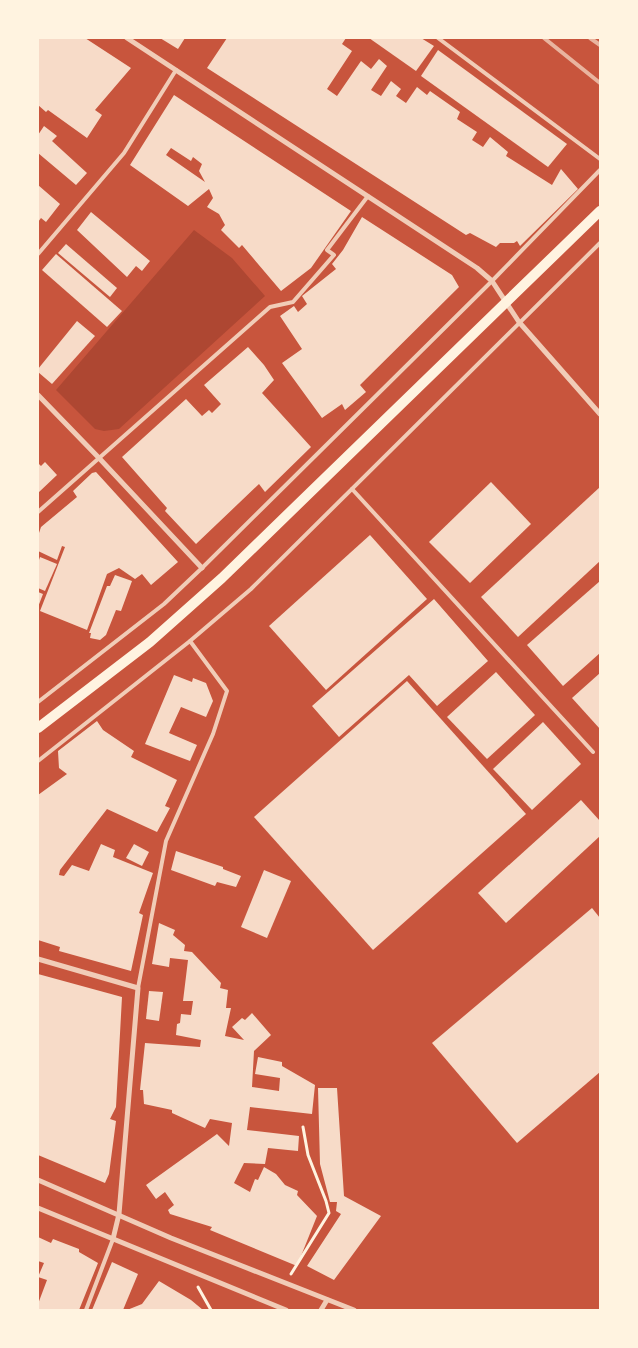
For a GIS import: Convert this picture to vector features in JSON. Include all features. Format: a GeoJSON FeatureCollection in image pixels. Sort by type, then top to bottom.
{"type":"FeatureCollection","features":[{"type":"Feature","properties":{"kind":"main road"},"geometry":{"type":"LineString","coordinates":[[38,728],[150,642],[222,578],[600,211]]}},
{"type":"Feature","properties":{"kind":"street"},"geometry":{"type":"LineString","coordinates":[[127,38],[476,268],[492,281],[519,322],[600,414]]}},
{"type":"Feature","properties":{"kind":"street"},"geometry":{"type":"LineString","coordinates":[[38,395],[202,568]]}},
{"type":"Feature","properties":{"kind":"street"},"geometry":{"type":"LineString","coordinates":[[38,959],[138,988],[119,1214],[113,1239]]}},
{"type":"Feature","properties":{"kind":"street"},"geometry":{"type":"LineString","coordinates":[[38,1180],[171,1238],[354,1310]]}},
{"type":"Feature","properties":{"kind":"street"},"geometry":{"type":"LineString","coordinates":[[38,1208],[286,1310]]}},
{"type":"Feature","properties":{"kind":"street"},"geometry":{"type":"LineString","coordinates":[[321,1310],[327,1300]]}},
{"type":"Feature","properties":{"kind":"lane"},"geometry":{"type":"LineString","coordinates":[[438,38],[600,159]]}},
{"type":"Feature","properties":{"kind":"lane"},"geometry":{"type":"LineString","coordinates":[[38,254],[124,153],[176,70]]}},
{"type":"Feature","properties":{"kind":"lane"},"geometry":{"type":"LineString","coordinates":[[38,702],[164,604],[492,281],[600,170]]}},
{"type":"Feature","properties":{"kind":"lane"},"geometry":{"type":"LineString","coordinates":[[38,512],[270,307],[293,302],[334,255],[327,250],[368,196]]}},
{"type":"Feature","properties":{"kind":"lane"},"geometry":{"type":"LineString","coordinates":[[38,761],[190,641],[251,589],[600,243]]}},
{"type":"Feature","properties":{"kind":"lane"},"geometry":{"type":"LineString","coordinates":[[352,488],[593,752]]}},
{"type":"Feature","properties":{"kind":"lane"},"geometry":{"type":"LineString","coordinates":[[138,988],[166,841],[213,734],[227,691],[190,641]]}},
{"type":"Feature","properties":{"kind":"lane"},"geometry":{"type":"LineString","coordinates":[[86,1310],[113,1239]]}},
{"type":"Feature","properties":{"kind":"path"},"geometry":{"type":"LineString","coordinates":[[285,1284],[329,1213],[308,1155],[303,1127]]}},
{"type":"Feature","properties":{"kind":"path"},"geometry":{"type":"LineString","coordinates":[[188,1270],[211,1310]]}},
{"type":"Feature","properties":{"kind":"shaded area"},"geometry":{"type":"Polygon","coordinates":[[[194,230],[232,258],[265,296],[119,429],[104,431],[95,429],[56,390],[194,230]]]}},
{"type":"Feature","properties":{"kind":"building"},"geometry":{"type":"Polygon","coordinates":[[[38,38],[85,38],[131,68],[95,110],[102,115],[87,138],[38,105],[38,38]]]}},
{"type":"Feature","properties":{"kind":"building"},"geometry":{"type":"Polygon","coordinates":[[[160,38],[185,38],[178,49],[160,38]]]}},
{"type":"Feature","properties":{"kind":"building"},"geometry":{"type":"Polygon","coordinates":[[[227,38],[346,38],[342,44],[352,51],[327,89],[337,96],[361,61],[371,69],[379,59],[387,66],[371,90],[381,96],[391,81],[401,89],[396,96],[406,103],[417,87],[427,95],[430,91],[460,112],[457,119],[477,132],[472,140],[483,147],[490,137],[508,152],[506,156],[552,185],[561,169],[578,189],[520,246],[517,241],[514,243],[500,243],[496,247],[470,233],[466,235],[207,68],[227,38]]]}},
{"type":"Feature","properties":{"kind":"building"},"geometry":{"type":"Polygon","coordinates":[[[369,38],[421,38],[434,46],[416,71],[369,38]]]}},
{"type":"Feature","properties":{"kind":"building"},"geometry":{"type":"Polygon","coordinates":[[[438,50],[567,144],[548,167],[421,76],[438,50]]]}},
{"type":"Feature","properties":{"kind":"building"},"geometry":{"type":"Polygon","coordinates":[[[174,95],[351,211],[311,268],[281,291],[242,245],[239,248],[221,230],[225,225],[219,214],[207,207],[213,198],[209,189],[188,206],[130,165],[174,95]],[[171,148],[166,155],[205,182],[199,171],[202,164],[193,157],[191,161],[171,148]]]}},
{"type":"Feature","properties":{"kind":"building"},"geometry":{"type":"Polygon","coordinates":[[[44,126],[57,136],[52,141],[87,173],[76,185],[38,153],[38,135],[44,126]]]}},
{"type":"Feature","properties":{"kind":"building"},"geometry":{"type":"Polygon","coordinates":[[[38,185],[60,204],[46,222],[41,218],[38,222],[38,185]]]}},
{"type":"Feature","properties":{"kind":"building"},"geometry":{"type":"Polygon","coordinates":[[[91,212],[150,261],[142,271],[136,266],[127,277],[77,230],[91,212]]]}},
{"type":"Feature","properties":{"kind":"building"},"geometry":{"type":"Polygon","coordinates":[[[362,217],[452,275],[459,287],[360,385],[366,392],[345,410],[342,404],[322,418],[282,363],[302,349],[280,316],[294,306],[298,312],[307,304],[302,296],[336,269],[332,264],[343,250],[362,217]]]}},
{"type":"Feature","properties":{"kind":"building"},"geometry":{"type":"Polygon","coordinates":[[[66,244],[117,288],[110,297],[58,253],[66,244]]]}},
{"type":"Feature","properties":{"kind":"building"},"geometry":{"type":"Polygon","coordinates":[[[56,254],[122,311],[107,327],[42,270],[56,254]]]}},
{"type":"Feature","properties":{"kind":"building"},"geometry":{"type":"Polygon","coordinates":[[[77,321],[95,336],[52,384],[38,372],[38,369],[77,321]]]}},
{"type":"Feature","properties":{"kind":"building"},"geometry":{"type":"Polygon","coordinates":[[[248,347],[274,380],[262,393],[311,447],[265,492],[259,484],[196,544],[165,511],[167,508],[122,457],[186,399],[202,416],[209,410],[212,413],[221,404],[204,385],[248,347]]]}},
{"type":"Feature","properties":{"kind":"building"},"geometry":{"type":"Polygon","coordinates":[[[45,462],[57,475],[38,493],[38,463],[41,466],[45,462]]]}},
{"type":"Feature","properties":{"kind":"building"},"geometry":{"type":"Polygon","coordinates":[[[96,472],[178,562],[151,585],[142,574],[135,579],[119,568],[107,574],[87,630],[40,611],[65,547],[62,546],[57,560],[38,551],[38,536],[41,527],[77,497],[73,491],[92,473],[96,472]]]}},
{"type":"Feature","properties":{"kind":"building"},"geometry":{"type":"Polygon","coordinates":[[[491,482],[531,524],[470,583],[429,542],[491,482]]]}},
{"type":"Feature","properties":{"kind":"building"},"geometry":{"type":"Polygon","coordinates":[[[600,487],[600,561],[518,637],[481,597],[600,487]]]}},
{"type":"Feature","properties":{"kind":"building"},"geometry":{"type":"Polygon","coordinates":[[[370,535],[427,599],[326,690],[269,626],[370,535]]]}},
{"type":"Feature","properties":{"kind":"building"},"geometry":{"type":"Polygon","coordinates":[[[40,557],[57,564],[45,591],[38,588],[38,563],[40,557]]]}},
{"type":"Feature","properties":{"kind":"building"},"geometry":{"type":"Polygon","coordinates":[[[115,575],[132,581],[121,611],[116,610],[106,635],[100,640],[90,638],[91,633],[89,633],[107,586],[110,586],[115,575]]]}},
{"type":"Feature","properties":{"kind":"building"},"geometry":{"type":"Polygon","coordinates":[[[600,581],[600,653],[563,686],[527,645],[600,581]]]}},
{"type":"Feature","properties":{"kind":"building"},"geometry":{"type":"Polygon","coordinates":[[[38,592],[43,594],[38,607],[38,592]]]}},
{"type":"Feature","properties":{"kind":"building"},"geometry":{"type":"Polygon","coordinates":[[[434,599],[488,661],[437,706],[409,675],[339,737],[312,706],[434,599]]]}},
{"type":"Feature","properties":{"kind":"building"},"geometry":{"type":"Polygon","coordinates":[[[496,672],[535,715],[487,759],[447,717],[496,672]]]}},
{"type":"Feature","properties":{"kind":"building"},"geometry":{"type":"Polygon","coordinates":[[[600,673],[600,729],[572,698],[600,673]]]}},
{"type":"Feature","properties":{"kind":"building"},"geometry":{"type":"Polygon","coordinates":[[[174,675],[192,682],[193,678],[206,683],[213,701],[206,717],[181,707],[169,733],[197,745],[190,761],[145,744],[174,675]]]}},
{"type":"Feature","properties":{"kind":"building"},"geometry":{"type":"Polygon","coordinates":[[[407,681],[526,814],[373,950],[254,817],[407,681]]]}},
{"type":"Feature","properties":{"kind":"building"},"geometry":{"type":"Polygon","coordinates":[[[97,721],[103,730],[134,751],[131,757],[177,780],[165,806],[170,808],[157,832],[107,809],[60,870],[59,875],[64,876],[72,865],[89,871],[101,844],[115,850],[113,857],[153,873],[139,913],[143,915],[131,971],[59,951],[60,947],[38,940],[38,795],[67,774],[59,768],[58,751],[97,721]]]}},
{"type":"Feature","properties":{"kind":"building"},"geometry":{"type":"Polygon","coordinates":[[[543,722],[581,764],[532,810],[493,769],[543,722]]]}},
{"type":"Feature","properties":{"kind":"building"},"geometry":{"type":"Polygon","coordinates":[[[581,800],[600,821],[600,836],[506,923],[478,893],[581,800]]]}},
{"type":"Feature","properties":{"kind":"building"},"geometry":{"type":"Polygon","coordinates":[[[134,844],[149,852],[142,866],[126,858],[134,844]]]}},
{"type":"Feature","properties":{"kind":"building"},"geometry":{"type":"Polygon","coordinates":[[[176,851],[223,867],[223,869],[241,876],[236,887],[217,882],[215,886],[171,870],[176,851]]]}},
{"type":"Feature","properties":{"kind":"building"},"geometry":{"type":"Polygon","coordinates":[[[264,870],[291,881],[267,938],[241,927],[264,870]]]}},
{"type":"Feature","properties":{"kind":"building"},"geometry":{"type":"Polygon","coordinates":[[[592,908],[600,918],[600,1072],[517,1143],[432,1043],[592,908]]]}},
{"type":"Feature","properties":{"kind":"building"},"geometry":{"type":"Polygon","coordinates":[[[159,923],[175,930],[173,935],[185,945],[184,951],[192,952],[221,983],[220,988],[228,990],[226,1008],[231,1008],[225,1036],[244,1040],[232,1027],[242,1018],[245,1020],[252,1013],[271,1035],[254,1051],[252,1087],[279,1091],[280,1078],[255,1074],[258,1057],[282,1062],[282,1066],[315,1085],[312,1114],[250,1107],[247,1130],[299,1136],[298,1151],[268,1148],[265,1164],[244,1163],[234,1183],[250,1192],[255,1179],[258,1180],[264,1167],[276,1174],[285,1185],[298,1191],[297,1195],[317,1216],[297,1266],[210,1230],[212,1227],[170,1214],[168,1210],[174,1205],[165,1192],[156,1199],[146,1185],[217,1134],[229,1146],[232,1123],[210,1119],[205,1128],[172,1113],[172,1110],[144,1104],[143,1090],[140,1090],[145,1043],[200,1047],[201,1040],[176,1035],[177,1024],[180,1023],[181,1014],[191,1015],[193,1001],[183,1001],[188,960],[170,958],[169,967],[152,964],[159,923]]]}},
{"type":"Feature","properties":{"kind":"building"},"geometry":{"type":"Polygon","coordinates":[[[38,974],[122,997],[116,1107],[110,1119],[116,1121],[109,1174],[105,1183],[38,1155],[38,974]]]}},
{"type":"Feature","properties":{"kind":"building"},"geometry":{"type":"Polygon","coordinates":[[[149,991],[163,992],[159,1021],[146,1019],[149,991]]]}},
{"type":"Feature","properties":{"kind":"building"},"geometry":{"type":"Polygon","coordinates":[[[318,1088],[337,1088],[344,1196],[381,1216],[334,1280],[307,1266],[341,1214],[336,1211],[337,1202],[330,1202],[320,1164],[318,1088]]]}},
{"type":"Feature","properties":{"kind":"building"},"geometry":{"type":"Polygon","coordinates":[[[38,1237],[51,1243],[53,1239],[79,1249],[79,1252],[98,1263],[79,1310],[38,1310],[38,1304],[47,1280],[38,1277],[44,1263],[38,1261],[38,1237]]]}},
{"type":"Feature","properties":{"kind":"building"},"geometry":{"type":"Polygon","coordinates":[[[112,1262],[138,1274],[123,1310],[92,1310],[112,1262]]]}},
{"type":"Feature","properties":{"kind":"building"},"geometry":{"type":"Polygon","coordinates":[[[159,1281],[191,1300],[203,1310],[127,1310],[142,1304],[159,1281]]]}},
{"type":"Feature","properties":{"kind":"railway"},"geometry":{"type":"LineString","coordinates":[[544,38],[600,83]]}},
{"type":"Feature","properties":{"kind":"railway"},"geometry":{"type":"LineString","coordinates":[[590,38],[600,45]]}}]}
